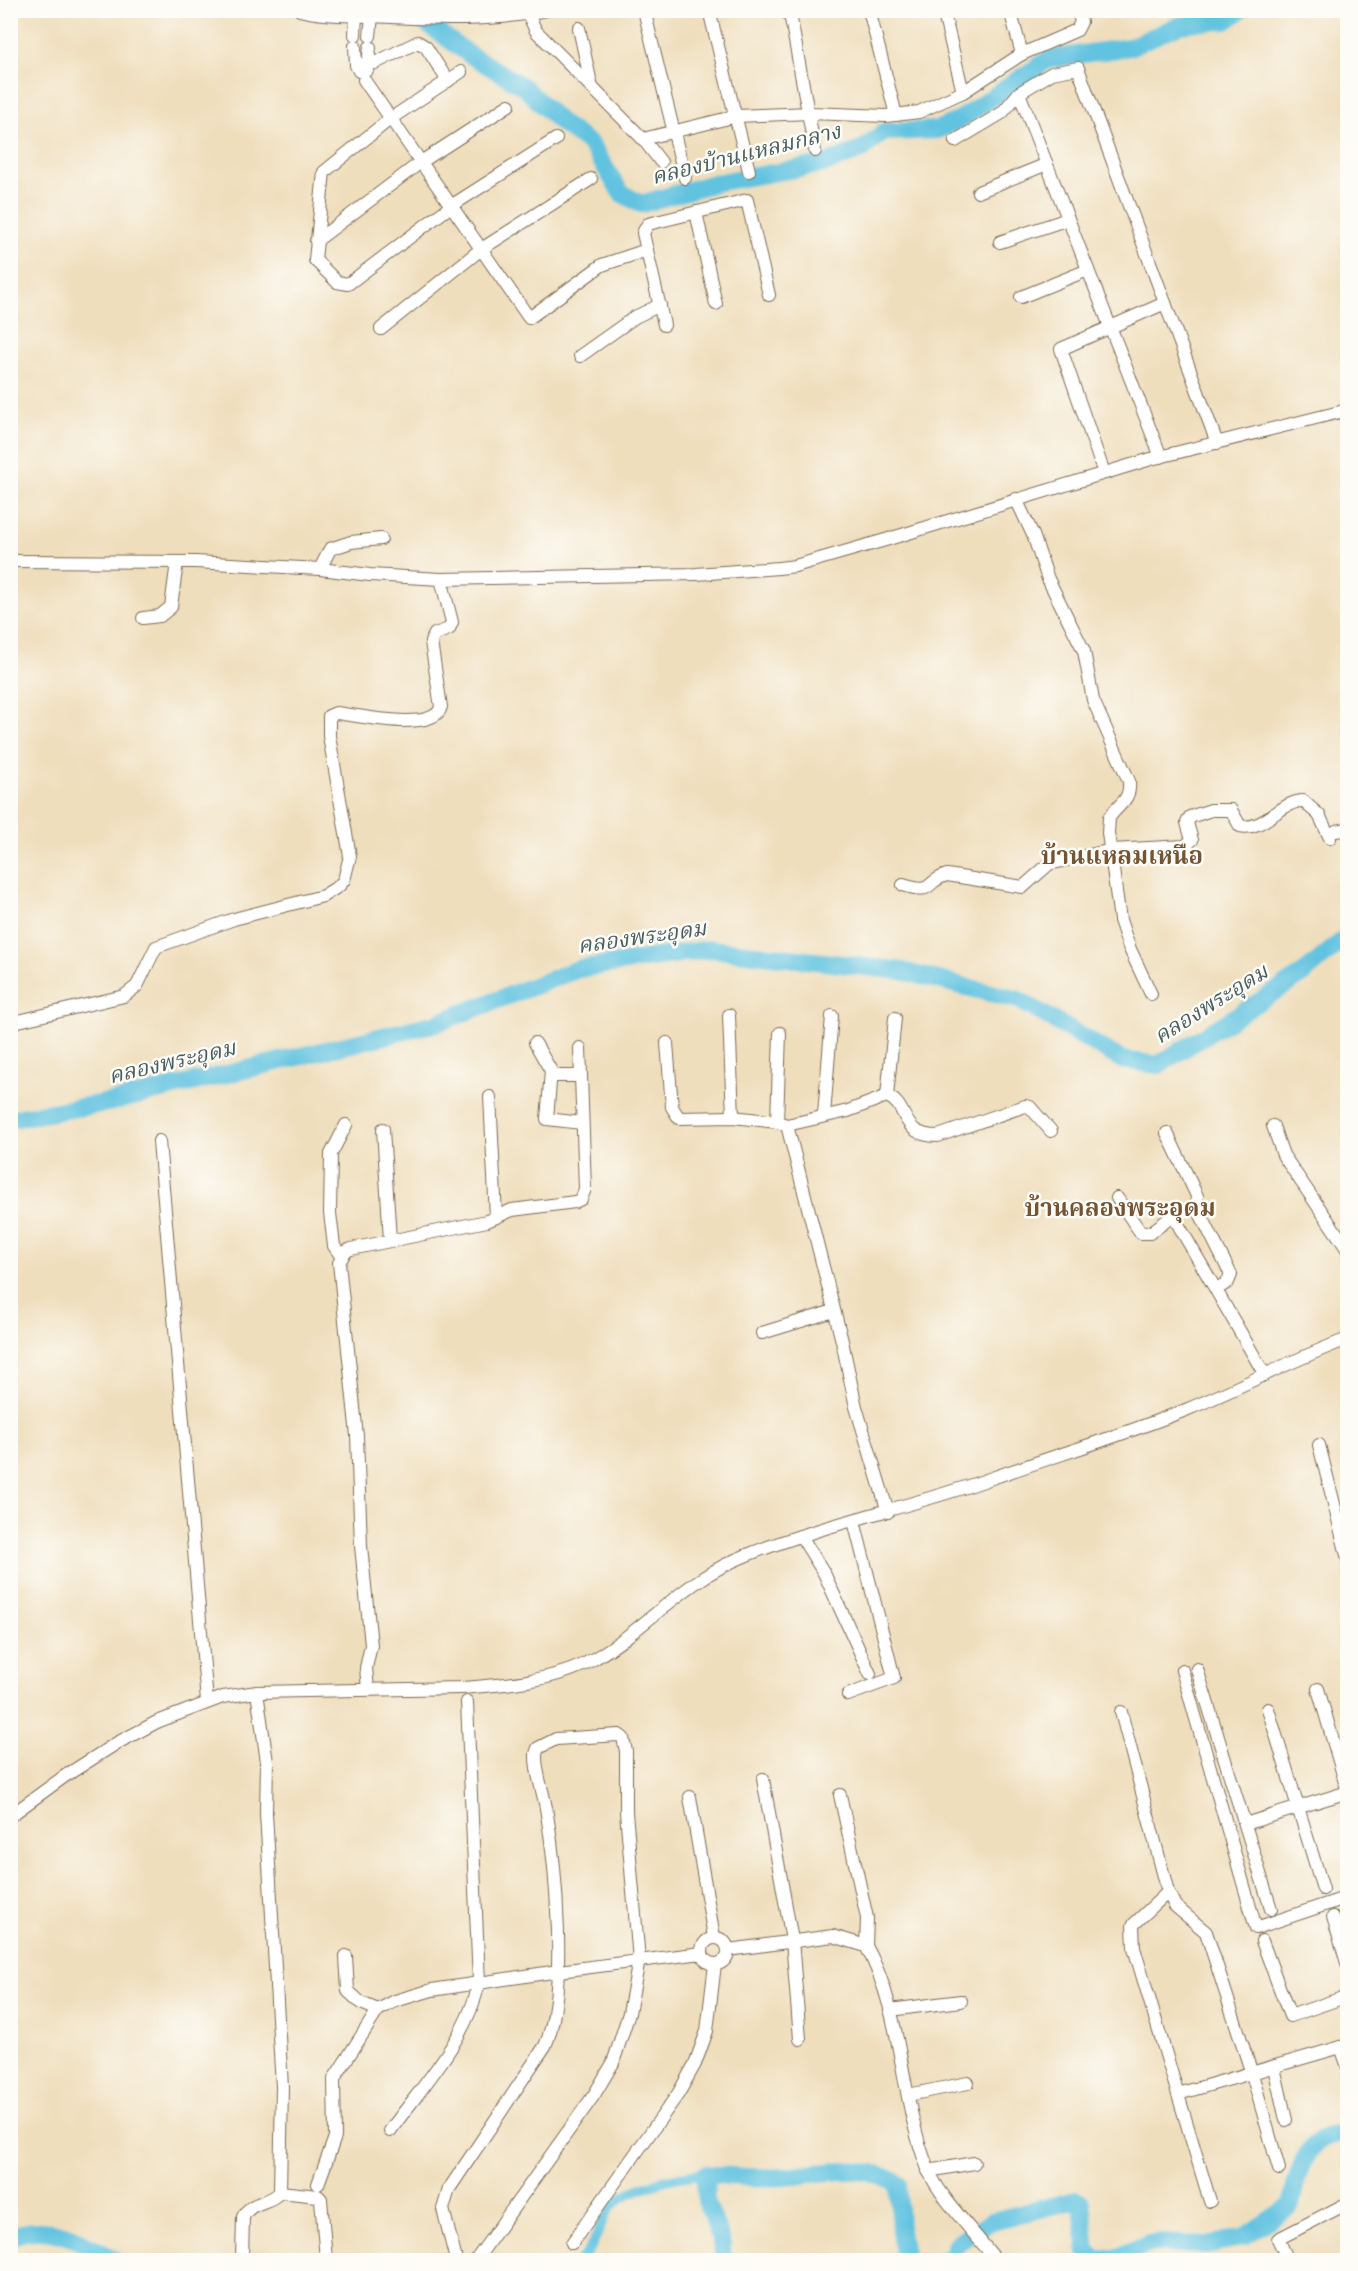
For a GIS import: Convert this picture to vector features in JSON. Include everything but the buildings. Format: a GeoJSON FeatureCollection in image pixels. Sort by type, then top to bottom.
{"type":"FeatureCollection","features":[{"type":"Feature","properties":{"kind":"street"},"geometry":{"type":"LineString","coordinates":[[300,10],[328,15],[397,16],[441,21],[546,10]]}},
{"type":"Feature","properties":{"kind":"street"},"geometry":{"type":"LineString","coordinates":[[644,10],[685,178]]}},
{"type":"Feature","properties":{"kind":"street"},"geometry":{"type":"LineString","coordinates":[[709,10],[749,171]]}},
{"type":"Feature","properties":{"kind":"street"},"geometry":{"type":"LineString","coordinates":[[869,10],[896,115]]}},
{"type":"Feature","properties":{"kind":"street"},"geometry":{"type":"LineString","coordinates":[[943,10],[963,92]]}},
{"type":"Feature","properties":{"kind":"street"},"geometry":{"type":"LineString","coordinates":[[1010,10],[1022,54]]}},
{"type":"Feature","properties":{"kind":"street"},"geometry":{"type":"LineString","coordinates":[[643,139],[675,133],[736,116],[810,113],[896,115],[919,112],[963,92],[1022,54],[1077,30],[1081,22],[1078,10]]}},
{"type":"Feature","properties":{"kind":"street"},"geometry":{"type":"LineString","coordinates":[[791,13],[815,151]]}},
{"type":"Feature","properties":{"kind":"street"},"geometry":{"type":"LineString","coordinates":[[525,14],[536,31],[643,139],[661,162]]}},
{"type":"Feature","properties":{"kind":"street"},"geometry":{"type":"LineString","coordinates":[[356,15],[355,41],[364,80],[529,318],[602,265],[647,250]]}},
{"type":"Feature","properties":{"kind":"street"},"geometry":{"type":"LineString","coordinates":[[362,65],[370,41],[372,16]]}},
{"type":"Feature","properties":{"kind":"street"},"geometry":{"type":"LineString","coordinates":[[579,28],[592,89]]}},
{"type":"Feature","properties":{"kind":"street"},"geometry":{"type":"LineString","coordinates":[[362,65],[418,42],[426,47],[448,81]]}},
{"type":"Feature","properties":{"kind":"street"},"geometry":{"type":"LineString","coordinates":[[955,141],[1002,113],[1019,93],[1052,72],[1078,68],[1216,443]]}},
{"type":"Feature","properties":{"kind":"street"},"geometry":{"type":"LineString","coordinates":[[461,72],[390,119],[324,172],[316,241],[317,264],[337,282],[348,284],[451,206],[556,140]]}},
{"type":"Feature","properties":{"kind":"street"},"geometry":{"type":"LineString","coordinates":[[1019,93],[1161,457]]}},
{"type":"Feature","properties":{"kind":"street"},"geometry":{"type":"LineString","coordinates":[[316,241],[421,162],[510,105]]}},
{"type":"Feature","properties":{"kind":"street"},"geometry":{"type":"LineString","coordinates":[[978,192],[1047,164]]}},
{"type":"Feature","properties":{"kind":"street"},"geometry":{"type":"LineString","coordinates":[[381,329],[480,250],[591,179]]}},
{"type":"Feature","properties":{"kind":"street"},"geometry":{"type":"LineString","coordinates":[[664,325],[643,233],[648,224],[747,201],[769,295]]}},
{"type":"Feature","properties":{"kind":"street"},"geometry":{"type":"LineString","coordinates":[[696,212],[716,304]]}},
{"type":"Feature","properties":{"kind":"street"},"geometry":{"type":"LineString","coordinates":[[1000,242],[1068,219]]}},
{"type":"Feature","properties":{"kind":"street"},"geometry":{"type":"LineString","coordinates":[[1021,297],[1088,270]]}},
{"type":"Feature","properties":{"kind":"street"},"geometry":{"type":"LineString","coordinates":[[1104,473],[1061,349],[1165,303]]}},
{"type":"Feature","properties":{"kind":"street"},"geometry":{"type":"LineString","coordinates":[[580,356],[635,317],[660,305]]}},
{"type":"Feature","properties":{"kind":"street"},"geometry":{"type":"LineString","coordinates":[[10,561],[177,562],[320,568],[370,575],[441,579],[696,574],[795,566],[1104,473],[1347,410]]}},
{"type":"Feature","properties":{"kind":"street"},"geometry":{"type":"LineString","coordinates":[[1016,499],[1033,535],[1048,579],[1083,651],[1093,700],[1129,781],[1130,792],[1125,802],[1109,818],[1108,833],[1120,920],[1129,947],[1151,994]]}},
{"type":"Feature","properties":{"kind":"street"},"geometry":{"type":"LineString","coordinates":[[320,568],[330,549],[351,542],[381,539]]}},
{"type":"Feature","properties":{"kind":"street"},"geometry":{"type":"LineString","coordinates":[[143,618],[160,616],[171,607],[177,562]]}},
{"type":"Feature","properties":{"kind":"street"},"geometry":{"type":"LineString","coordinates":[[10,1023],[124,996],[136,986],[156,947],[234,919],[324,896],[339,886],[344,880],[350,856],[329,736],[329,716],[336,713],[386,721],[433,719],[440,714],[441,707],[431,642],[435,634],[449,629],[452,622],[441,579]]}},
{"type":"Feature","properties":{"kind":"street"},"geometry":{"type":"LineString","coordinates":[[903,885],[923,890],[930,887],[937,878],[947,875],[1023,887],[1049,864],[1112,850],[1185,846],[1192,840],[1188,819],[1195,815],[1231,810],[1240,826],[1244,827],[1259,823],[1299,801],[1304,801],[1338,833]]}},
{"type":"Feature","properties":{"kind":"street"},"geometry":{"type":"LineString","coordinates":[[729,1015],[733,1117]]}},
{"type":"Feature","properties":{"kind":"street"},"geometry":{"type":"LineString","coordinates":[[824,1115],[832,1016]]}},
{"type":"Feature","properties":{"kind":"street"},"geometry":{"type":"LineString","coordinates":[[887,1096],[895,1018]]}},
{"type":"Feature","properties":{"kind":"street"},"geometry":{"type":"LineString","coordinates":[[780,1033],[782,1123],[834,1311],[856,1407],[888,1512]]}},
{"type":"Feature","properties":{"kind":"street"},"geometry":{"type":"LineString","coordinates":[[535,1043],[547,1061],[551,1076],[547,1119],[582,1123]]}},
{"type":"Feature","properties":{"kind":"street"},"geometry":{"type":"LineString","coordinates":[[667,1043],[672,1107],[676,1116],[686,1119],[733,1117],[782,1123],[848,1111],[887,1096],[894,1099],[912,1129],[923,1135],[938,1136],[1025,1106],[1030,1107],[1051,1131]]}},
{"type":"Feature","properties":{"kind":"street"},"geometry":{"type":"LineString","coordinates":[[368,1689],[366,1668],[371,1645],[362,1546],[357,1436],[339,1263],[341,1256],[351,1249],[496,1217],[512,1210],[576,1203],[581,1199],[585,1189],[580,1048]]}},
{"type":"Feature","properties":{"kind":"street"},"geometry":{"type":"LineString","coordinates":[[551,1076],[580,1076]]}},
{"type":"Feature","properties":{"kind":"street"},"geometry":{"type":"LineString","coordinates":[[490,1097],[496,1217]]}},
{"type":"Feature","properties":{"kind":"street"},"geometry":{"type":"LineString","coordinates":[[341,1256],[334,1246],[330,1213],[331,1154],[346,1125]]}},
{"type":"Feature","properties":{"kind":"street"},"geometry":{"type":"LineString","coordinates":[[1273,1126],[1283,1155],[1347,1250]]}},
{"type":"Feature","properties":{"kind":"street"},"geometry":{"type":"LineString","coordinates":[[383,1129],[390,1240]]}},
{"type":"Feature","properties":{"kind":"street"},"geometry":{"type":"LineString","coordinates":[[1167,1133],[1197,1196],[1198,1209],[1231,1275],[1228,1282],[1217,1289]]}},
{"type":"Feature","properties":{"kind":"street"},"geometry":{"type":"LineString","coordinates":[[159,1141],[207,1702]]}},
{"type":"Feature","properties":{"kind":"street"},"geometry":{"type":"LineString","coordinates":[[1117,1198],[1141,1233],[1150,1233],[1170,1218],[1175,1219],[1265,1375]]}},
{"type":"Feature","properties":{"kind":"street"},"geometry":{"type":"LineString","coordinates":[[762,1333],[834,1311]]}},
{"type":"Feature","properties":{"kind":"street"},"geometry":{"type":"LineString","coordinates":[[10,1816],[65,1776],[117,1743],[207,1702],[257,1692],[492,1685],[561,1673],[591,1661],[616,1645],[693,1583],[718,1567],[801,1536],[930,1500],[1186,1410],[1347,1339]]}},
{"type":"Feature","properties":{"kind":"street"},"geometry":{"type":"LineString","coordinates":[[1319,1445],[1347,1559]]}},
{"type":"Feature","properties":{"kind":"street"},"geometry":{"type":"LineString","coordinates":[[848,1695],[894,1678],[854,1521]]}},
{"type":"Feature","properties":{"kind":"street"},"geometry":{"type":"LineString","coordinates":[[801,1536],[824,1573],[870,1674]]}},
{"type":"Feature","properties":{"kind":"street"},"geometry":{"type":"LineString","coordinates":[[1197,1669],[1271,1909]]}},
{"type":"Feature","properties":{"kind":"street"},"geometry":{"type":"LineString","coordinates":[[1182,1670],[1256,1928],[1347,1897]]}},
{"type":"Feature","properties":{"kind":"street"},"geometry":{"type":"LineString","coordinates":[[1245,1824],[1347,1792],[1318,1689]]}},
{"type":"Feature","properties":{"kind":"street"},"geometry":{"type":"LineString","coordinates":[[242,2260],[243,2217],[246,2210],[253,2204],[274,2199],[280,2192],[282,2087],[266,1813],[267,1762],[257,1692]]}},
{"type":"Feature","properties":{"kind":"street"},"geometry":{"type":"LineString","coordinates":[[390,2131],[462,2030],[475,2002],[479,1982],[467,1702]]}},
{"type":"Feature","properties":{"kind":"street"},"geometry":{"type":"LineString","coordinates":[[1268,1709],[1323,1889]]}},
{"type":"Feature","properties":{"kind":"street"},"geometry":{"type":"LineString","coordinates":[[1122,1712],[1168,1892],[1174,1906],[1206,1932],[1252,2074],[1279,2169]]}},
{"type":"Feature","properties":{"kind":"street"},"geometry":{"type":"LineString","coordinates":[[456,2260],[443,2209],[446,2196],[460,2170],[551,2034],[559,1971],[552,1855],[546,1807],[536,1761],[538,1748],[556,1739],[613,1734],[623,1738],[625,1743],[626,1812],[639,1960],[629,2013],[613,2063],[594,2095],[476,2260]]}},
{"type":"Feature","properties":{"kind":"street"},"geometry":{"type":"LineString","coordinates":[[762,1779],[792,1940],[800,2039]]}},
{"type":"Feature","properties":{"kind":"street"},"geometry":{"type":"LineString","coordinates":[[840,1795],[867,1918],[866,1946],[881,1975],[928,2171],[996,2260]]}},
{"type":"Feature","properties":{"kind":"street"},"geometry":{"type":"LineString","coordinates":[[690,1797],[714,1937]]}},
{"type":"Feature","properties":{"kind":"street"},"geometry":{"type":"LineString","coordinates":[[1168,1892],[1133,1925],[1134,1948],[1210,2201]]}},
{"type":"Feature","properties":{"kind":"street"},"geometry":{"type":"LineString","coordinates":[[1333,1917],[1347,1966]]}},
{"type":"Feature","properties":{"kind":"street"},"geometry":{"type":"LineString","coordinates":[[728,1950],[832,1936],[866,1946]]}},
{"type":"Feature","properties":{"kind":"street"},"geometry":{"type":"LineString","coordinates":[[714,1937],[722,1939],[728,1950],[726,1958],[716,1964],[705,1960],[702,1953],[705,1941],[714,1937]]}},
{"type":"Feature","properties":{"kind":"street"},"geometry":{"type":"LineString","coordinates":[[1262,1941],[1290,2016],[1347,1996]]}},
{"type":"Feature","properties":{"kind":"street"},"geometry":{"type":"LineString","coordinates":[[318,2184],[335,2137],[334,2079],[378,2010],[395,2001],[432,1990],[702,1953]]}},
{"type":"Feature","properties":{"kind":"street"},"geometry":{"type":"LineString","coordinates":[[346,1956],[348,1991],[361,2003],[378,2010]]}},
{"type":"Feature","properties":{"kind":"street"},"geometry":{"type":"LineString","coordinates":[[572,2244],[678,2094],[695,2064],[707,2031],[716,1964]]}},
{"type":"Feature","properties":{"kind":"street"},"geometry":{"type":"LineString","coordinates":[[890,2010],[961,2001]]}},
{"type":"Feature","properties":{"kind":"street"},"geometry":{"type":"LineString","coordinates":[[1178,2094],[1344,2046],[1347,2067]]}},
{"type":"Feature","properties":{"kind":"street"},"geometry":{"type":"LineString","coordinates":[[1274,2067],[1286,2120]]}},
{"type":"Feature","properties":{"kind":"street"},"geometry":{"type":"LineString","coordinates":[[908,2095],[968,2083]]}},
{"type":"Feature","properties":{"kind":"street"},"geometry":{"type":"LineString","coordinates":[[928,2171],[974,2163]]}},
{"type":"Feature","properties":{"kind":"street"},"geometry":{"type":"LineString","coordinates":[[280,2192],[318,2196],[321,2199],[326,2260]]}},
{"type":"Feature","properties":{"kind":"street"},"geometry":{"type":"LineString","coordinates":[[1288,2260],[1278,2239],[1347,2203]]}},
{"type":"Feature","properties":{"kind":"waterway","name":"คลองบ้านแหลมกลาง"},"geometry":{"type":"LineString","coordinates":[[408,10],[470,55],[524,87],[561,123],[591,145],[621,193],[641,204],[714,183],[824,164],[861,150],[884,132],[937,130],[957,121],[1049,59],[1130,47],[1177,26],[1196,22],[1225,21],[1241,10]]}},
{"type":"Feature","properties":{"kind":"waterway","name":"คลองพระอุดม"},"geometry":{"type":"LineString","coordinates":[[10,1119],[112,1102],[437,1023],[578,969],[711,949],[902,971],[1019,1000],[1122,1060],[1158,1065],[1300,976],[1348,936]]}},
{"type":"Feature","properties":{"kind":"waterway"},"geometry":{"type":"LineString","coordinates":[[941,2260],[951,2259],[956,2244],[992,2221],[1076,2200],[1082,2203],[1087,2252],[1100,2260],[1116,2258],[1149,2243],[1207,2245],[1244,2237],[1291,2205],[1301,2167],[1313,2146],[1333,2135],[1348,2134]]}},
{"type":"Feature","properties":{"kind":"waterway"},"geometry":{"type":"LineString","coordinates":[[723,2260],[721,2239],[706,2201],[705,2174],[775,2178],[843,2171],[871,2173],[898,2184],[900,2231],[905,2260]]}},
{"type":"Feature","properties":{"kind":"waterway"},"geometry":{"type":"LineString","coordinates":[[579,2260],[592,2245],[607,2212],[624,2196],[666,2180],[705,2174]]}},
{"type":"Feature","properties":{"kind":"waterway"},"geometry":{"type":"LineString","coordinates":[[10,2237],[24,2232],[38,2231],[65,2235],[115,2260]]}},
{"type":"Feature","properties":{"kind":"district","name":"บ้านแหลมเหนือ"},"geometry":{"type":"Point","coordinates":[1122,856]}},
{"type":"Feature","properties":{"kind":"district","name":"บ้านคลองพระอุดม"},"geometry":{"type":"Point","coordinates":[1120,1208]}}]}
